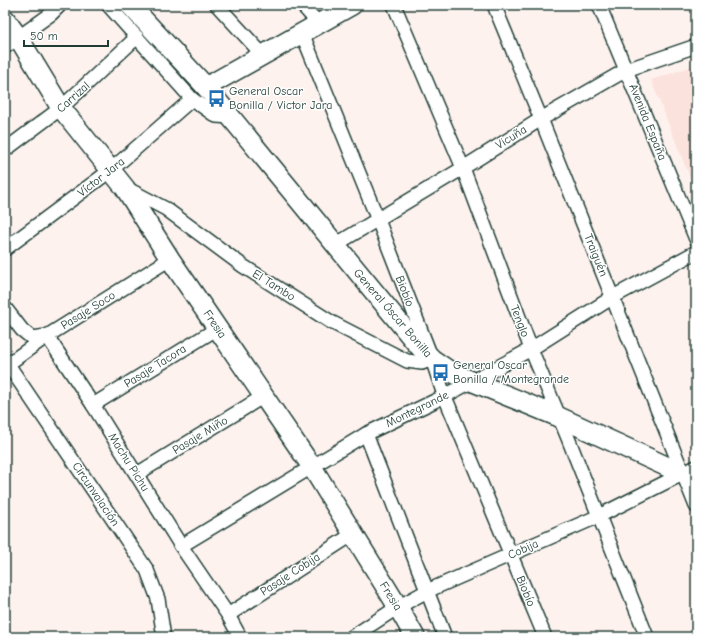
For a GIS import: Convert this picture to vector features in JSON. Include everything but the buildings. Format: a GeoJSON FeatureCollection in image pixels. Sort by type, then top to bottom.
{"type":"FeatureCollection","features":[{"type":"Feature","properties":{"kind":"main road","name":"General Óscar Bonilla"},"geometry":{"type":"LineString","coordinates":[[130,5],[206,86],[335,245],[417,344],[432,359],[451,372],[471,382],[559,417],[692,474]]}},
{"type":"Feature","properties":{"kind":"main road"},"geometry":{"type":"LineString","coordinates":[[206,86],[352,5]]}},
{"type":"Feature","properties":{"kind":"main road","name":"Fresia"},"geometry":{"type":"LineString","coordinates":[[5,19],[12,42],[61,108],[125,188],[170,259],[312,466],[416,637]]}},
{"type":"Feature","properties":{"kind":"street"},"geometry":{"type":"LineString","coordinates":[[12,42],[51,14],[60,5]]}},
{"type":"Feature","properties":{"kind":"street"},"geometry":{"type":"LineString","coordinates":[[108,5],[192,99],[216,116],[231,117]]}},
{"type":"Feature","properties":{"kind":"street"},"geometry":{"type":"LineString","coordinates":[[217,5],[263,55]]}},
{"type":"Feature","properties":{"kind":"street"},"geometry":{"type":"LineString","coordinates":[[302,5],[319,24]]}},
{"type":"Feature","properties":{"kind":"street","name":"Tenglo"},"geometry":{"type":"LineString","coordinates":[[394,5],[463,168],[531,349],[647,637]]}},
{"type":"Feature","properties":{"kind":"street","name":"Traiguén"},"geometry":{"type":"LineString","coordinates":[[494,5],[613,297],[692,474],[696,506]]}},
{"type":"Feature","properties":{"kind":"street","name":"Avenida España"},"geometry":{"type":"LineString","coordinates":[[599,5],[696,239]]}},
{"type":"Feature","properties":{"kind":"street","name":"Biobío"},"geometry":{"type":"LineString","coordinates":[[302,33],[378,220],[445,396],[545,637]]}},
{"type":"Feature","properties":{"kind":"street","name":"Carrizal"},"geometry":{"type":"LineString","coordinates":[[5,150],[61,108],[137,37]]}},
{"type":"Feature","properties":{"kind":"street","name":"Vicuña"},"geometry":{"type":"LineString","coordinates":[[335,245],[541,119],[626,70],[696,46]]}},
{"type":"Feature","properties":{"kind":"street","name":"Víctor Jara"},"geometry":{"type":"LineString","coordinates":[[5,249],[111,170],[192,99]]}},
{"type":"Feature","properties":{"kind":"street","name":"El Tambo"},"geometry":{"type":"LineString","coordinates":[[125,188],[166,209],[243,266],[331,322],[407,361],[422,363],[432,359]]}},
{"type":"Feature","properties":{"kind":"street","name":"Montegrande"},"geometry":{"type":"LineString","coordinates":[[181,546],[366,434],[445,396],[531,349],[613,297],[696,252]]}},
{"type":"Feature","properties":{"kind":"street","name":"Pasaje Soco"},"geometry":{"type":"LineString","coordinates":[[6,362],[170,259]]}},
{"type":"Feature","properties":{"kind":"street"},"geometry":{"type":"LineString","coordinates":[[5,308],[22,330],[32,338],[47,336]]}},
{"type":"Feature","properties":{"kind":"street","name":"Pasaje Tacora"},"geometry":{"type":"LineString","coordinates":[[93,405],[218,328]]}},
{"type":"Feature","properties":{"kind":"street","name":"Machu Pichu"},"geometry":{"type":"LineString","coordinates":[[47,336],[93,405],[181,546],[228,615],[240,637]]}},
{"type":"Feature","properties":{"kind":"street","name":"Circunvalación"},"geometry":{"type":"LineString","coordinates":[[6,362],[77,465],[146,570],[158,599],[163,637]]}},
{"type":"Feature","properties":{"kind":"street","name":"Pasaje Miño"},"geometry":{"type":"LineString","coordinates":[[137,474],[264,396]]}},
{"type":"Feature","properties":{"kind":"street"},"geometry":{"type":"LineString","coordinates":[[366,434],[444,637]]}},
{"type":"Feature","properties":{"kind":"street","name":"Cobija"},"geometry":{"type":"LineString","coordinates":[[352,637],[398,607],[427,591],[692,474]]}},
{"type":"Feature","properties":{"kind":"street","name":"Pasaje Cobija"},"geometry":{"type":"LineString","coordinates":[[228,615],[353,534]]}},
{"type":"Feature","properties":{"kind":"shaded area"},"geometry":{"type":"Polygon","coordinates":[[[696,65],[696,193],[651,80],[696,65]]]}},
{"type":"Feature","properties":{"kind":"place","name":"General Oscar Bonilla / Victor Jara"},"geometry":{"type":"Point","coordinates":[216,98]}},
{"type":"Feature","properties":{"kind":"place","name":"General Oscar Bonilla / Montegrande"},"geometry":{"type":"Point","coordinates":[440,372]}}]}
